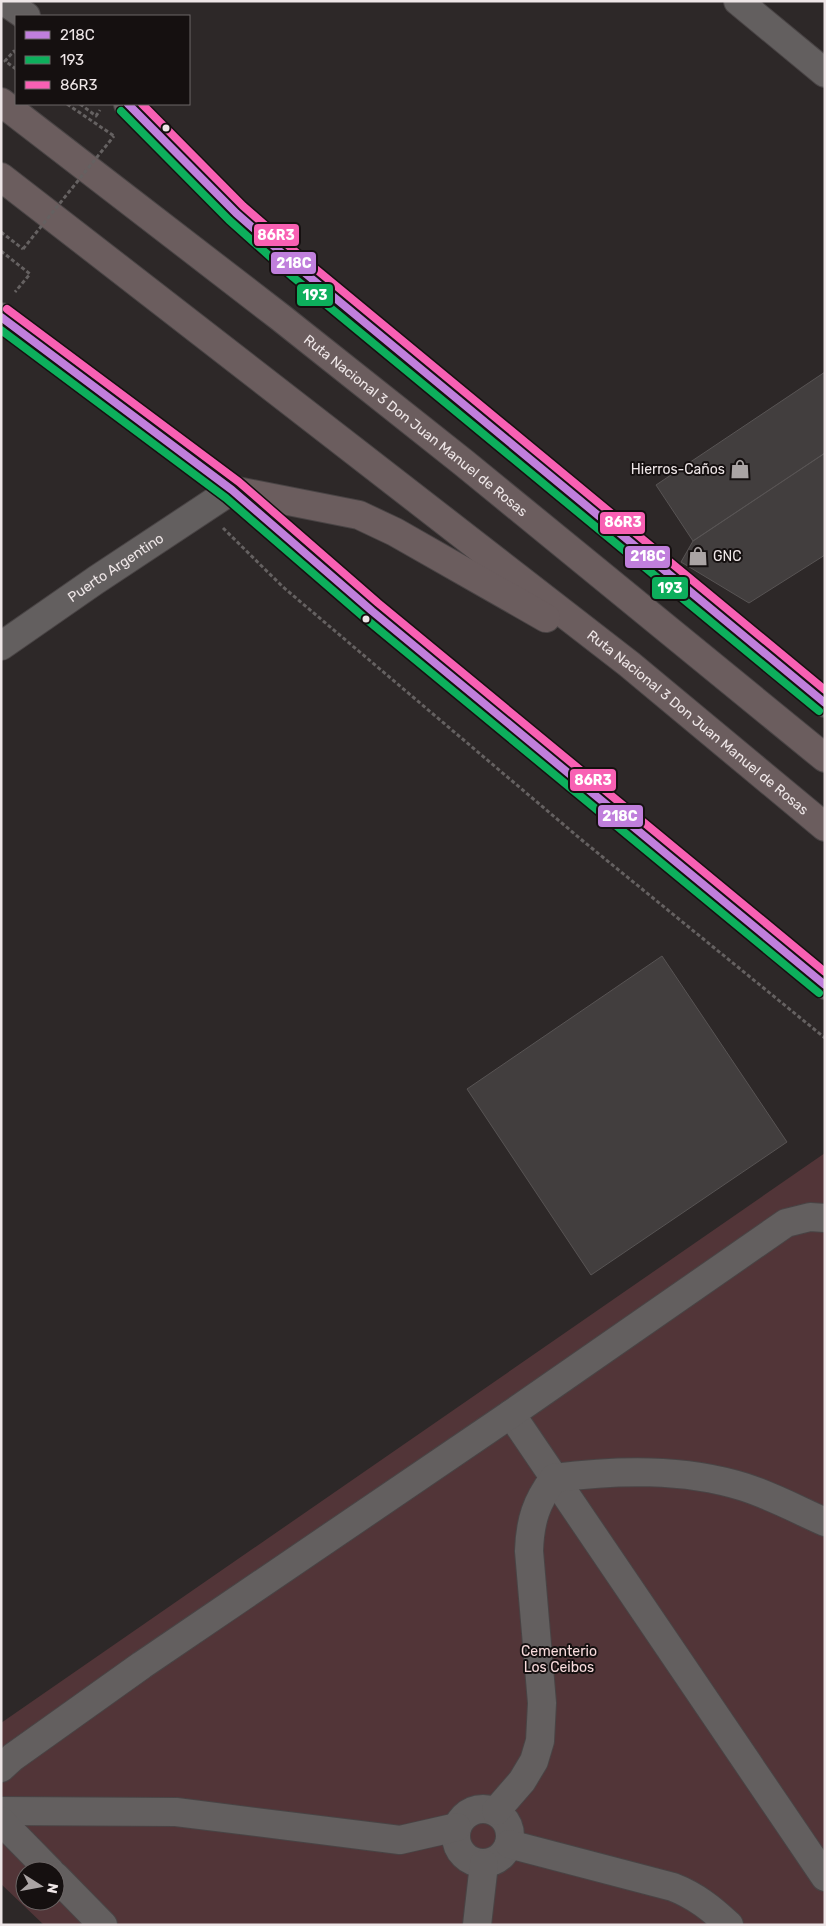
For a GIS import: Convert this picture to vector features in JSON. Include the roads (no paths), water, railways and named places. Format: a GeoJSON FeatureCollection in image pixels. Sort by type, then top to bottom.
{"type":"FeatureCollection","features":[{"type":"Feature","properties":{"kind":"highway","name":"Ruta Nacional 3 Don Juan Manuel de Rosas"},"geometry":{"type":"LineString","coordinates":[[1,102],[280,317],[449,451],[825,758]]}},
{"type":"Feature","properties":{"kind":"highway","name":"Ruta Nacional 3 Don Juan Manuel de Rosas"},"geometry":{"type":"LineString","coordinates":[[1,177],[629,664],[825,827]]}},
{"type":"Feature","properties":{"kind":"highway"},"geometry":{"type":"LineString","coordinates":[[232,490],[359,515],[396,532],[629,664]]}},
{"type":"Feature","properties":{"kind":"street"},"geometry":{"type":"LineString","coordinates":[[4,1],[25,15]]}},
{"type":"Feature","properties":{"kind":"street"},"geometry":{"type":"LineString","coordinates":[[742,3],[825,73]]}},
{"type":"Feature","properties":{"kind":"street"},"geometry":{"type":"LineString","coordinates":[[129,105],[236,213],[300,269],[825,702]]}},
{"type":"Feature","properties":{"kind":"street"},"geometry":{"type":"LineString","coordinates":[[7,307],[232,490],[380,618],[825,985]]}},
{"type":"Feature","properties":{"kind":"street","name":"Puerto Argentino"},"geometry":{"type":"LineString","coordinates":[[1,646],[96,580],[232,490]]}},
{"type":"Feature","properties":{"kind":"street"},"geometry":{"type":"LineString","coordinates":[[1,1768],[13,1757],[142,1665],[511,1414],[786,1223],[810,1217],[825,1218]]}},
{"type":"Feature","properties":{"kind":"street"},"geometry":{"type":"LineString","coordinates":[[511,1414],[825,1877]]}},
{"type":"Feature","properties":{"kind":"street"},"geometry":{"type":"LineString","coordinates":[[496,1811],[522,1781],[534,1761],[540,1741],[542,1703],[529,1551],[530,1531],[535,1510],[543,1492],[554,1478],[598,1472],[638,1472],[672,1473],[709,1478],[744,1487],[825,1522]]}},
{"type":"Feature","properties":{"kind":"street"},"geometry":{"type":"LineString","coordinates":[[477,1809],[496,1811],[503,1817],[508,1826],[511,1835],[509,1844],[500,1858],[484,1864],[475,1862],[461,1852],[455,1836],[457,1827],[461,1819],[468,1812],[477,1809]]}},
{"type":"Feature","properties":{"kind":"street"},"geometry":{"type":"LineString","coordinates":[[1,1811],[176,1812],[400,1840],[457,1827]]}},
{"type":"Feature","properties":{"kind":"street"},"geometry":{"type":"LineString","coordinates":[[1,1821],[40,1861]]}},
{"type":"Feature","properties":{"kind":"street"},"geometry":{"type":"LineString","coordinates":[[509,1844],[674,1887],[689,1893],[704,1903],[729,1925]]}},
{"type":"Feature","properties":{"kind":"street"},"geometry":{"type":"LineString","coordinates":[[477,1925],[484,1864]]}},
{"type":"Feature","properties":{"kind":"street"},"geometry":{"type":"LineString","coordinates":[[65,1886],[104,1925]]}},
{"type":"Feature","properties":{"kind":"place","name":"Hierros-Caños"},"geometry":{"type":"Point","coordinates":[740,469]}},
{"type":"Feature","properties":{"kind":"place","name":"GNC"},"geometry":{"type":"Point","coordinates":[698,556]}},
{"type":"Feature","properties":{"kind":"park label","name":"Cementerio Los Ceibos"},"geometry":{"type":"Point","coordinates":[559,1659]}}]}
